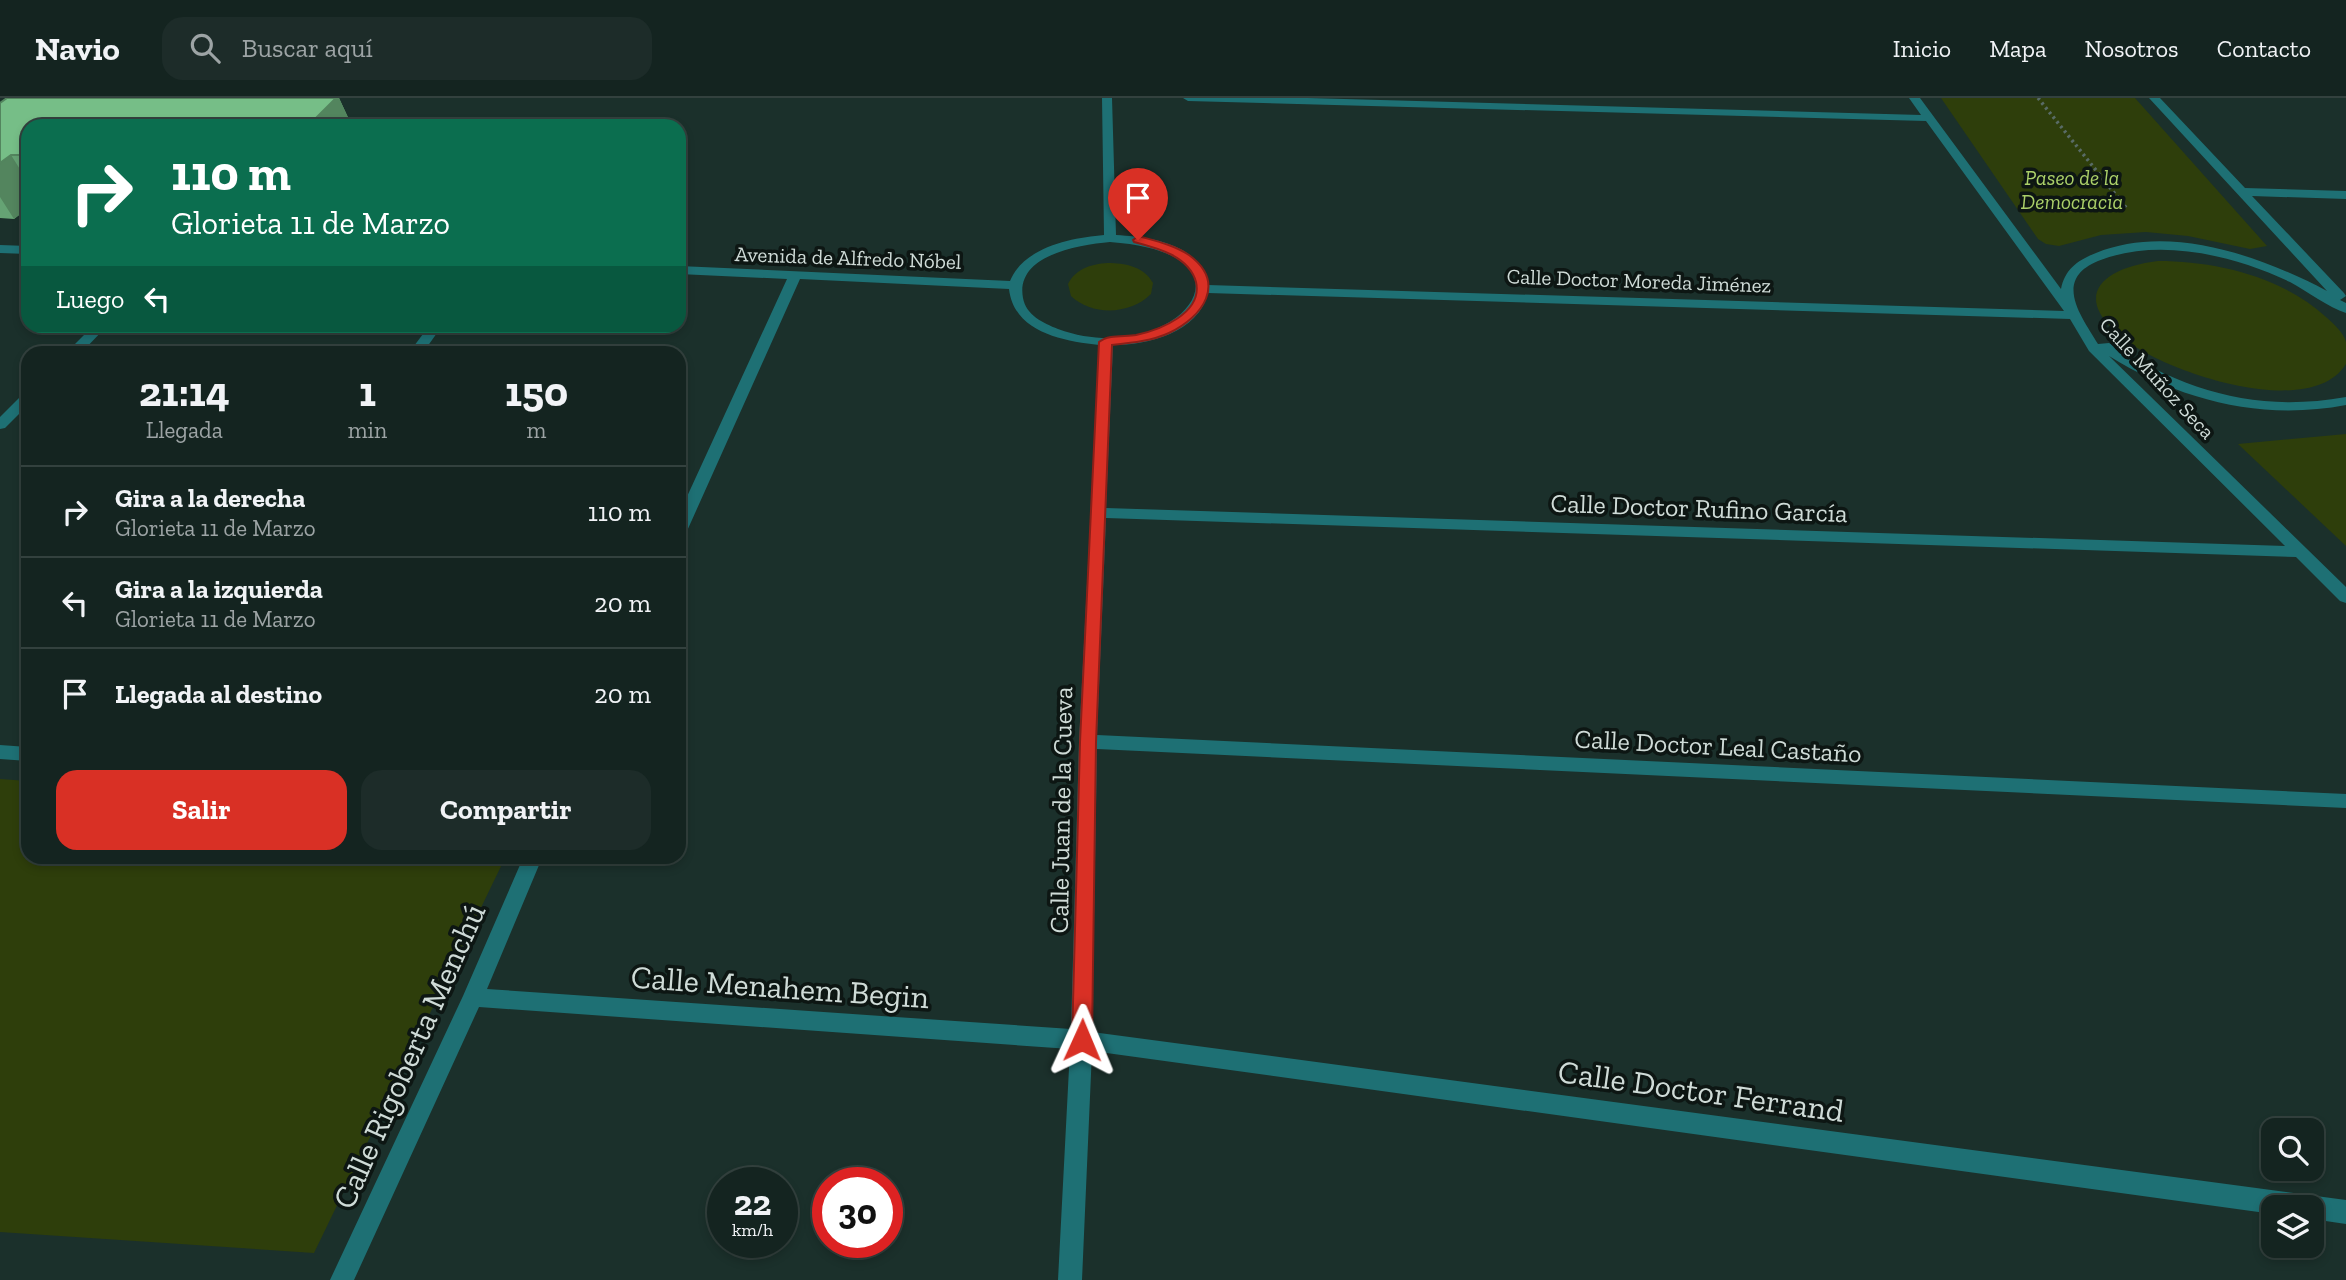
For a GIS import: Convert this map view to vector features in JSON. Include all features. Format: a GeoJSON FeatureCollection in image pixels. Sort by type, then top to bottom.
{"type":"FeatureCollection","features":[{"type":"Feature","properties":{"kind":"street"},"geometry":{"type":"LineString","coordinates":[[1107,98],[1110,238]]}},
{"type":"Feature","properties":{"kind":"street"},"geometry":{"type":"LineString","coordinates":[[1188,98],[1927,118]]}},
{"type":"Feature","properties":{"kind":"street","name":"Calle Muñoz Seca"},"geometry":{"type":"LineString","coordinates":[[1914,98],[2074,315],[2094,348],[2346,597]]}},
{"type":"Feature","properties":{"kind":"street"},"geometry":{"type":"LineString","coordinates":[[2154,98],[2346,307]]}},
{"type":"Feature","properties":{"kind":"street"},"geometry":{"type":"LineString","coordinates":[[2243,192],[2346,195]]}},
{"type":"Feature","properties":{"kind":"street"},"geometry":{"type":"LineString","coordinates":[[1110,238],[1138,240],[1164,247],[1185,258],[1199,272],[1203,289],[1198,305],[1184,319],[1163,331],[1136,339],[1106,342],[1075,338],[1048,330],[1028,317],[1017,302],[1016,285],[1023,270],[1038,257],[1059,247],[1083,240],[1110,238]]}},
{"type":"Feature","properties":{"kind":"street"},"geometry":{"type":"LineString","coordinates":[[2346,307],[2292,277],[2247,261],[2180,248],[2138,247],[2105,253],[2080,265],[2073,273],[2066,292],[2074,315],[2086,330],[2120,357],[2194,391],[2250,404],[2278,407],[2327,405],[2346,401]]}},
{"type":"Feature","properties":{"kind":"street"},"geometry":{"type":"LineString","coordinates":[[0,249],[21,250]]}},
{"type":"Feature","properties":{"kind":"street","name":"Avenida de Alfredo Nóbel"},"geometry":{"type":"LineString","coordinates":[[686,270],[1016,285]]}},
{"type":"Feature","properties":{"kind":"street"},"geometry":{"type":"LineString","coordinates":[[686,516],[796,274]]}},
{"type":"Feature","properties":{"kind":"street","name":"Calle Doctor Moreda Jiménez"},"geometry":{"type":"LineString","coordinates":[[1203,289],[2074,315]]}},
{"type":"Feature","properties":{"kind":"street"},"geometry":{"type":"LineString","coordinates":[[80,346],[93,333]]}},
{"type":"Feature","properties":{"kind":"street","name":"Calle Juan de la Cueva"},"geometry":{"type":"LineString","coordinates":[[1070,1280],[1082,1040],[1088,742],[1106,342]]}},
{"type":"Feature","properties":{"kind":"street"},"geometry":{"type":"LineString","coordinates":[[0,425],[21,404]]}},
{"type":"Feature","properties":{"kind":"street","name":"Calle Doctor Rufino García"},"geometry":{"type":"LineString","coordinates":[[1098,513],[2298,552]]}},
{"type":"Feature","properties":{"kind":"street","name":"Calle Doctor Leal Castaño"},"geometry":{"type":"LineString","coordinates":[[1088,742],[2346,801]]}},
{"type":"Feature","properties":{"kind":"street"},"geometry":{"type":"LineString","coordinates":[[0,752],[21,754]]}},
{"type":"Feature","properties":{"kind":"street","name":"Calle Rigoberta Menchú"},"geometry":{"type":"LineString","coordinates":[[342,1280],[473,997],[530,864]]}},
{"type":"Feature","properties":{"kind":"street","name":"Calle Menahem Begin"},"geometry":{"type":"LineString","coordinates":[[473,997],[1082,1040]]}},
{"type":"Feature","properties":{"kind":"street","name":"Calle Doctor Ferrand"},"geometry":{"type":"LineString","coordinates":[[1082,1040],[2261,1201]]}},
{"type":"Feature","properties":{"kind":"street","name":"Calle Doctor Ferrand"},"geometry":{"type":"LineString","coordinates":[[2324,1209],[2346,1212]]}},
{"type":"Feature","properties":{"kind":"path"},"geometry":{"type":"LineString","coordinates":[[2038,98],[2130,212]]}},
{"type":"Feature","properties":{"kind":"green space","name":"Paseo de la Democracia"},"geometry":{"type":"Polygon","coordinates":[[[1941,98],[2135,98],[2267,246],[2250,249],[2188,236],[2146,232],[2101,235],[2059,246],[2046,244],[2038,239],[1941,98]]]}},
{"type":"Feature","properties":{"kind":"green space"},"geometry":{"type":"Polygon","coordinates":[[[2158,261],[2225,268],[2290,291],[2329,319],[2341,332],[2346,342],[2346,364],[2328,381],[2303,389],[2272,390],[2239,386],[2206,377],[2147,354],[2109,326],[2099,311],[2096,299],[2099,288],[2107,278],[2121,270],[2158,261]]]}},
{"type":"Feature","properties":{"kind":"green space"},"geometry":{"type":"Polygon","coordinates":[[[1111,263],[1129,266],[1145,273],[1153,283],[1151,294],[1133,306],[1111,310],[1089,307],[1071,296],[1068,284],[1076,274],[1092,265],[1111,263]]]}},
{"type":"Feature","properties":{"kind":"green space"},"geometry":{"type":"Polygon","coordinates":[[[2346,434],[2346,546],[2238,444],[2346,434]]]}},
{"type":"Feature","properties":{"kind":"green space"},"geometry":{"type":"Polygon","coordinates":[[[0,779],[21,780],[21,864],[502,864],[314,1253],[0,1232],[0,779]]]}},
{"type":"Feature","properties":{"kind":"building"},"geometry":{"type":"Polygon","coordinates":[[[7,98],[336,98],[315,119],[21,119],[21,155],[11,155],[0,163],[0,103],[7,98]]]}},
{"type":"Feature","properties":{"kind":"route"},"geometry":{"type":"LineString","coordinates":[[1082,1040],[1088,742],[1106,342],[1136,339],[1163,331],[1184,319],[1198,305],[1203,289],[1199,272],[1185,258],[1164,247],[1138,240]]}}]}
